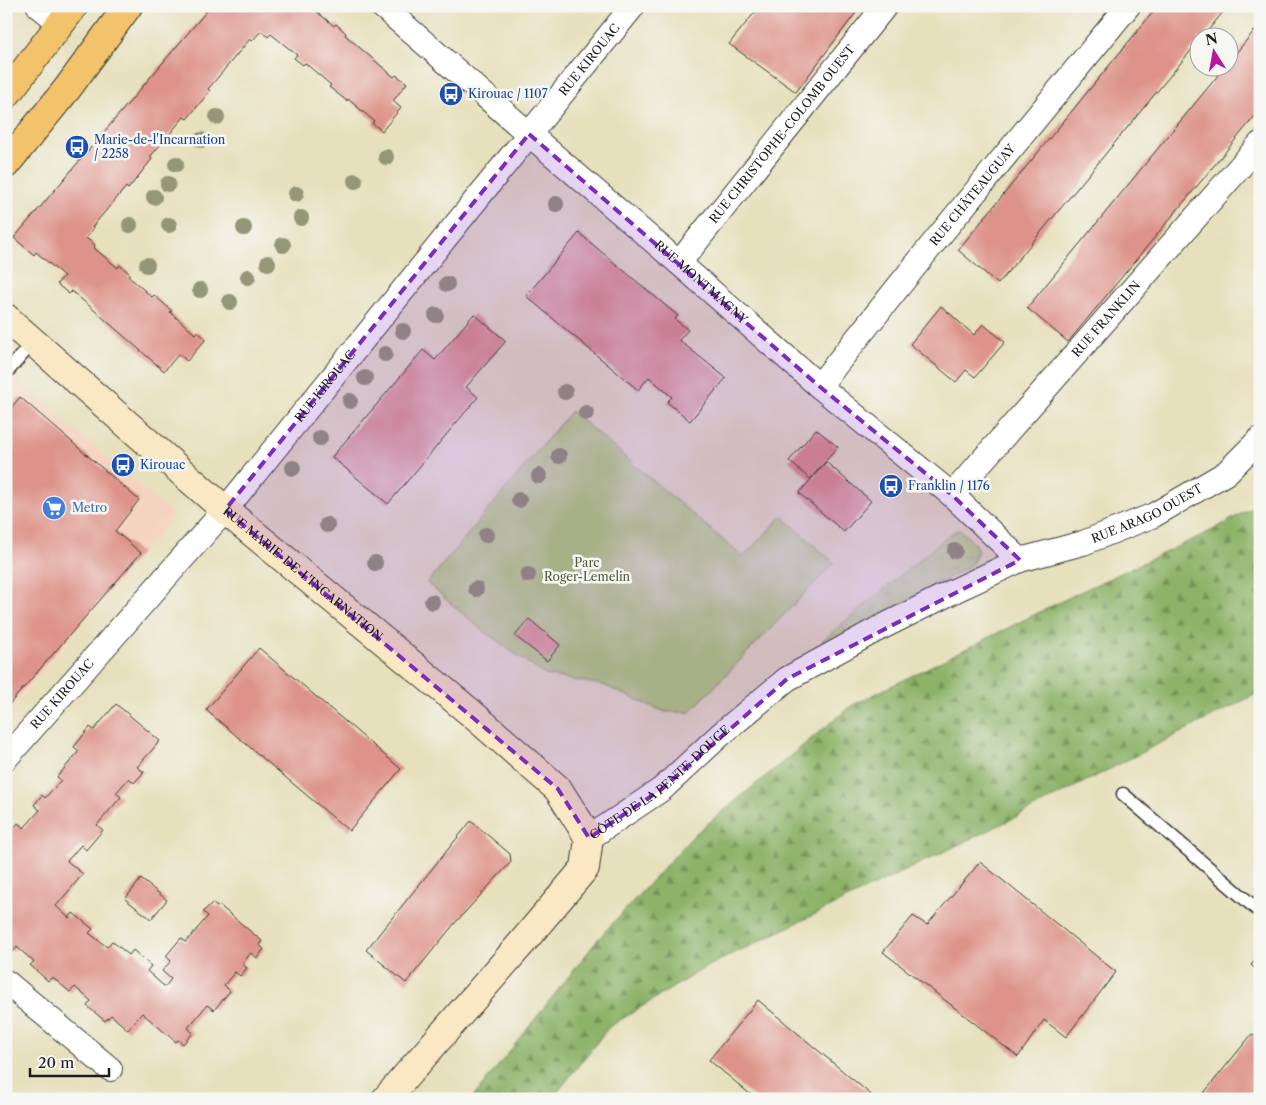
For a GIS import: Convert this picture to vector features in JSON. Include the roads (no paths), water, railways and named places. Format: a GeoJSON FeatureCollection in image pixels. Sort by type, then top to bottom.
{"type":"FeatureCollection","features":[{"type":"Feature","properties":{"kind":"main road"},"geometry":{"type":"LineString","coordinates":[[6,164],[67,89],[128,6]]}},
{"type":"Feature","properties":{"kind":"main road"},"geometry":{"type":"LineString","coordinates":[[6,94],[67,15]]}},
{"type":"Feature","properties":{"kind":"main road","name":"RUE MARIE-DE-L'INCARNATION"},"geometry":{"type":"LineString","coordinates":[[6,318],[226,510],[471,713],[558,789],[589,838]]}},
{"type":"Feature","properties":{"kind":"main road","name":"CÔTE DE LA PENTE-DOUCE"},"geometry":{"type":"LineString","coordinates":[[386,1099],[585,868],[589,838]]}},
{"type":"Feature","properties":{"kind":"street"},"geometry":{"type":"LineString","coordinates":[[39,6],[67,15]]}},
{"type":"Feature","properties":{"kind":"street","name":"RUE KIROUAC"},"geometry":{"type":"LineString","coordinates":[[6,758],[226,510],[633,6]]}},
{"type":"Feature","properties":{"kind":"street","name":"RUE CHRISTOPHE-COLOMB OUEST"},"geometry":{"type":"LineString","coordinates":[[679,262],[885,6]]}},
{"type":"Feature","properties":{"kind":"street","name":"RUE CHÂTEAUGUAY"},"geometry":{"type":"LineString","coordinates":[[819,386],[1128,6]]}},
{"type":"Feature","properties":{"kind":"street","name":"RUE MONTMAGNY"},"geometry":{"type":"LineString","coordinates":[[395,10],[529,134],[679,262],[819,386],[952,495],[1020,560]]}},
{"type":"Feature","properties":{"kind":"street","name":"RUE FRANKLIN"},"geometry":{"type":"LineString","coordinates":[[952,495],[1260,144]]}},
{"type":"Feature","properties":{"kind":"street","name":"RUE ARAGO OUEST"},"geometry":{"type":"LineString","coordinates":[[1020,560],[1083,544],[1154,515],[1226,473],[1260,439]]}},
{"type":"Feature","properties":{"kind":"street","name":"CÔTE DE LA PENTE-DOUCE"},"geometry":{"type":"LineString","coordinates":[[589,838],[662,789],[720,735],[786,679],[874,631],[1020,560]]}},
{"type":"Feature","properties":{"kind":"street"},"geometry":{"type":"LineString","coordinates":[[6,982],[110,1069]]}},
{"type":"Feature","properties":{"kind":"lane"},"geometry":{"type":"LineString","coordinates":[[6,373],[33,342]]}},
{"type":"Feature","properties":{"kind":"lane"},"geometry":{"type":"LineString","coordinates":[[1123,794],[1260,912]]}},
{"type":"Feature","properties":{"kind":"place","name":"Kirouac / 1107"},"geometry":{"type":"Point","coordinates":[451,94]}},
{"type":"Feature","properties":{"kind":"place","name":"Marie-de-l'Incarnation / 2258"},"geometry":{"type":"Point","coordinates":[77,147]}},
{"type":"Feature","properties":{"kind":"place","name":"Kirouac"},"geometry":{"type":"Point","coordinates":[123,465]}},
{"type":"Feature","properties":{"kind":"place","name":"Franklin / 1176"},"geometry":{"type":"Point","coordinates":[891,486]}},
{"type":"Feature","properties":{"kind":"place","name":"Metro"},"geometry":{"type":"Point","coordinates":[54,508]}},
{"type":"Feature","properties":{"kind":"park label","name":"Parc Roger-Lemelin"},"geometry":{"type":"Point","coordinates":[587,570]}}]}
